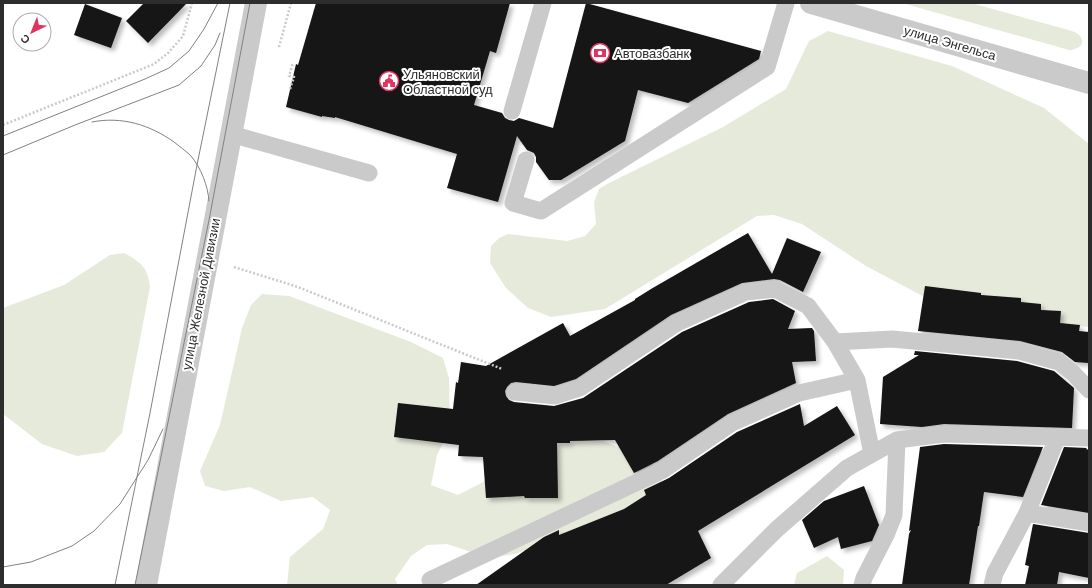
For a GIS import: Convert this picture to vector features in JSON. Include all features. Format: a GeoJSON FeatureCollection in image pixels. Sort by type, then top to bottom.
{"type":"FeatureCollection","features":[{"type":"Feature","properties":{"kind":"street","name":"улица Железной Дивизии"},"geometry":{"type":"LineString","coordinates":[[146,585],[256,3]]}},
{"type":"Feature","properties":{"kind":"street","name":"улица Энгельса"},"geometry":{"type":"LineString","coordinates":[[811,3],[852,9],[1089,83]]}},
{"type":"Feature","properties":{"kind":"lane"},"geometry":{"type":"LineString","coordinates":[[512,111],[543,3]]}},
{"type":"Feature","properties":{"kind":"lane"},"geometry":{"type":"LineString","coordinates":[[526,160],[513,202],[542,211],[767,67],[786,3]]}},
{"type":"Feature","properties":{"kind":"lane"},"geometry":{"type":"LineString","coordinates":[[231,134],[369,173]]}},
{"type":"Feature","properties":{"kind":"lane"},"geometry":{"type":"LineString","coordinates":[[516,392],[555,396],[580,388],[677,323],[746,292],[775,289],[808,306],[835,342],[857,380],[872,454]]}},
{"type":"Feature","properties":{"kind":"lane"},"geometry":{"type":"LineString","coordinates":[[835,342],[892,339],[1019,351],[1058,362],[1073,373],[1089,390]]}},
{"type":"Feature","properties":{"kind":"lane"},"geometry":{"type":"LineString","coordinates":[[430,580],[663,470],[732,423],[798,393],[857,380]]}},
{"type":"Feature","properties":{"kind":"lane"},"geometry":{"type":"LineString","coordinates":[[721,585],[777,529],[847,468],[898,440],[944,434],[1089,438]]}},
{"type":"Feature","properties":{"kind":"lane"},"geometry":{"type":"LineString","coordinates":[[992,585],[994,573],[1026,513],[1057,438]]}},
{"type":"Feature","properties":{"kind":"lane"},"geometry":{"type":"LineString","coordinates":[[862,585],[894,515],[898,440]]}},
{"type":"Feature","properties":{"kind":"lane"},"geometry":{"type":"LineString","coordinates":[[1026,513],[1089,523]]}},
{"type":"Feature","properties":{"kind":"path"},"geometry":{"type":"LineString","coordinates":[[3,125],[154,64],[168,53],[183,36],[192,3]]}},
{"type":"Feature","properties":{"kind":"path"},"geometry":{"type":"LineString","coordinates":[[290,89],[294,77],[289,76],[293,63]]}},
{"type":"Feature","properties":{"kind":"path"},"geometry":{"type":"LineString","coordinates":[[231,266],[298,287],[494,365],[506,371],[516,392]]}},
{"type":"Feature","properties":{"kind":"shaded area"},"geometry":{"type":"Polygon","coordinates":[[[902,3],[971,3],[1072,31],[1079,35],[1082,42],[1077,48],[1069,50],[902,3]]]}},
{"type":"Feature","properties":{"kind":"shaded area"},"geometry":{"type":"Polygon","coordinates":[[[828,31],[952,66],[1044,108],[1089,144],[1089,327],[951,311],[866,266],[802,224],[774,215],[757,216],[605,309],[551,317],[528,308],[506,288],[490,263],[491,246],[499,238],[508,234],[567,241],[585,236],[596,224],[594,202],[599,189],[723,127],[786,89],[809,41],[828,31]]]}},
{"type":"Feature","properties":{"kind":"shaded area"},"geometry":{"type":"Polygon","coordinates":[[[124,253],[135,259],[143,266],[149,280],[150,287],[122,433],[104,452],[77,456],[42,444],[3,414],[3,308],[64,285],[110,255],[124,253]]]}},
{"type":"Feature","properties":{"kind":"shaded area"},"geometry":{"type":"Polygon","coordinates":[[[262,294],[289,296],[411,342],[443,358],[449,378],[450,429],[437,455],[431,485],[458,495],[501,473],[561,439],[603,441],[651,462],[662,478],[661,489],[656,499],[574,535],[515,554],[495,557],[471,552],[447,544],[427,545],[411,556],[395,579],[398,585],[287,585],[290,557],[323,529],[330,510],[313,497],[281,501],[250,487],[224,491],[205,486],[200,471],[220,425],[242,328],[251,305],[262,294]]]}},
{"type":"Feature","properties":{"kind":"shaded area"},"geometry":{"type":"Polygon","coordinates":[[[827,556],[844,570],[843,585],[794,585],[797,573],[827,556]]]}},
{"type":"Feature","properties":{"kind":"building"},"geometry":{"type":"Polygon","coordinates":[[[144,3],[187,3],[148,43],[126,21],[144,3]]]}},
{"type":"Feature","properties":{"kind":"building"},"geometry":{"type":"Polygon","coordinates":[[[316,3],[510,3],[496,53],[490,51],[474,105],[502,113],[505,118],[509,120],[514,121],[519,118],[553,128],[586,3],[761,51],[759,59],[688,103],[638,90],[625,141],[561,180],[549,180],[536,162],[534,153],[527,150],[517,136],[498,202],[447,188],[457,154],[335,117],[322,117],[286,107],[296,64],[298,65],[316,3]]]}},
{"type":"Feature","properties":{"kind":"building"},"geometry":{"type":"Polygon","coordinates":[[[85,4],[122,18],[111,48],[74,35],[85,4]]]}},
{"type":"Feature","properties":{"kind":"building"},"geometry":{"type":"Polygon","coordinates":[[[748,233],[772,274],[787,238],[821,252],[803,292],[780,280],[774,279],[742,283],[671,315],[576,379],[554,386],[516,382],[511,383],[505,391],[506,396],[509,400],[514,402],[554,406],[583,398],[682,332],[749,302],[773,299],[795,311],[788,329],[812,328],[814,331],[816,361],[792,362],[796,383],[728,414],[658,461],[634,473],[615,440],[570,441],[570,443],[557,443],[558,498],[525,498],[524,496],[486,498],[483,457],[458,456],[459,445],[394,437],[398,403],[453,409],[456,382],[458,383],[461,362],[486,366],[563,323],[570,336],[635,300],[651,289],[748,233]]]}},
{"type":"Feature","properties":{"kind":"building"},"geometry":{"type":"Polygon","coordinates":[[[925,286],[981,293],[981,295],[1021,298],[1021,302],[1041,304],[1041,310],[1061,311],[1060,323],[1080,325],[1079,331],[1089,332],[1089,363],[1075,362],[1062,352],[1020,341],[918,331],[925,286]]]}},
{"type":"Feature","properties":{"kind":"building"},"geometry":{"type":"Polygon","coordinates":[[[915,351],[1017,361],[1054,371],[1074,388],[1072,428],[944,424],[922,427],[880,424],[883,377],[919,355],[914,355],[915,351]]]}},
{"type":"Feature","properties":{"kind":"building"},"geometry":{"type":"Polygon","coordinates":[[[800,404],[804,426],[837,406],[855,435],[698,531],[711,558],[666,585],[476,585],[544,537],[559,530],[559,535],[624,509],[646,495],[644,490],[669,478],[737,432],[800,404]]]}},
{"type":"Feature","properties":{"kind":"building"},"geometry":{"type":"Polygon","coordinates":[[[944,444],[1043,447],[1023,497],[984,492],[969,585],[902,585],[909,534],[911,530],[909,531],[920,447],[944,444]]]}},
{"type":"Feature","properties":{"kind":"building"},"geometry":{"type":"Polygon","coordinates":[[[1064,447],[1087,448],[1086,449],[1089,450],[1089,513],[1041,505],[1064,447]]]}},
{"type":"Feature","properties":{"kind":"building"},"geometry":{"type":"Polygon","coordinates":[[[864,486],[879,525],[872,541],[841,549],[838,537],[814,548],[802,520],[824,501],[864,486]]]}},
{"type":"Feature","properties":{"kind":"building"},"geometry":{"type":"Polygon","coordinates":[[[1033,524],[1089,533],[1089,578],[1059,572],[1057,585],[1025,585],[1029,566],[1025,565],[1033,524]]]}},
{"type":"Feature","properties":{"kind":"tram line"},"geometry":{"type":"LineString","coordinates":[[3,136],[169,68],[189,51],[204,29],[218,3]]}},
{"type":"Feature","properties":{"kind":"tram line"},"geometry":{"type":"LineString","coordinates":[[115,585],[230,3]]}},
{"type":"Feature","properties":{"kind":"tram line"},"geometry":{"type":"LineString","coordinates":[[135,585],[209,220],[250,3]]}},
{"type":"Feature","properties":{"kind":"tram line"},"geometry":{"type":"LineString","coordinates":[[3,155],[75,125],[179,85],[201,66],[215,45],[220,33]]}},
{"type":"Feature","properties":{"kind":"tram line"},"geometry":{"type":"LineString","coordinates":[[92,122],[114,120],[135,123],[155,131],[174,142],[185,150],[198,166],[206,183],[209,201]]}},
{"type":"Feature","properties":{"kind":"tram line"},"geometry":{"type":"LineString","coordinates":[[3,567],[31,562],[72,546],[94,531],[120,504],[148,460],[163,429]]}},
{"type":"Feature","properties":{"kind":"place","name":"Автовазбанк"},"geometry":{"type":"Point","coordinates":[600,53]}},
{"type":"Feature","properties":{"kind":"place","name":"Ульяновский Областной суд"},"geometry":{"type":"Point","coordinates":[389,81]}}]}
